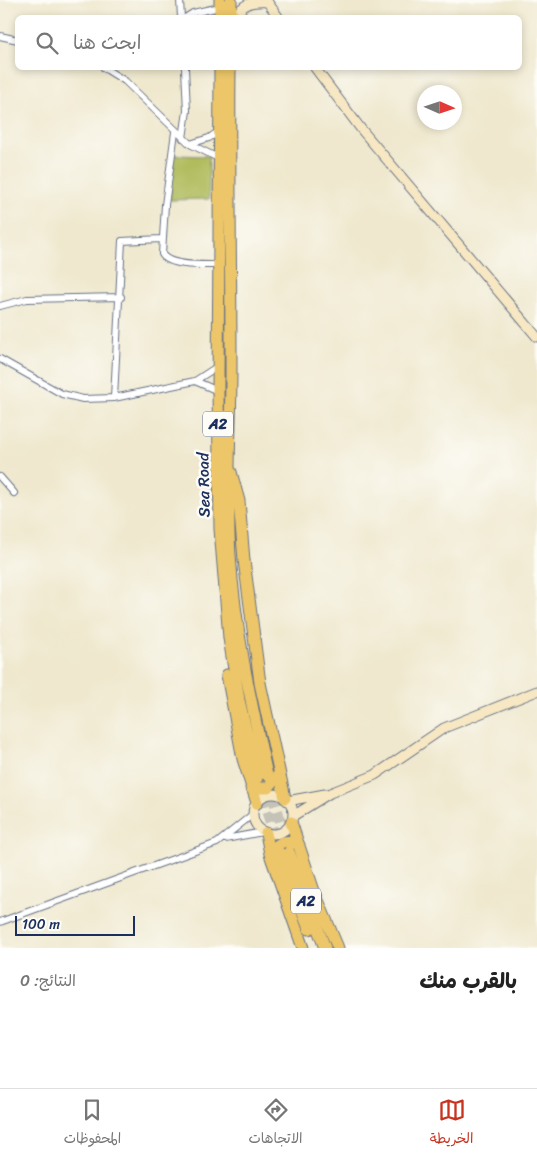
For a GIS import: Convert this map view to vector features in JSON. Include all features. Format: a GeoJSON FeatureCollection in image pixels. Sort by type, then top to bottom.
{"type":"FeatureCollection","features":[{"type":"Feature","properties":{"kind":"highway"},"geometry":{"type":"LineString","coordinates":[[231,0],[231,15]]}},
{"type":"Feature","properties":{"kind":"highway","name":"Sea Road"},"geometry":{"type":"LineString","coordinates":[[220,70],[218,497],[222,575],[229,638],[239,700],[258,780]]}},
{"type":"Feature","properties":{"kind":"highway","name":"Sea Road"},"geometry":{"type":"LineString","coordinates":[[230,70],[231,372],[228,464],[230,557],[238,627],[248,688],[258,780]]}},
{"type":"Feature","properties":{"kind":"highway"},"geometry":{"type":"LineString","coordinates":[[228,464],[237,488],[255,646],[279,774],[286,799]]}},
{"type":"Feature","properties":{"kind":"highway"},"geometry":{"type":"LineString","coordinates":[[258,780],[268,788],[279,774]]}},
{"type":"Feature","properties":{"kind":"highway"},"geometry":{"type":"LineString","coordinates":[[255,808],[258,780]]}},
{"type":"Feature","properties":{"kind":"highway"},"geometry":{"type":"LineString","coordinates":[[292,819],[314,891],[338,948]]}},
{"type":"Feature","properties":{"kind":"highway"},"geometry":{"type":"LineString","coordinates":[[265,832],[280,853],[303,948]]}},
{"type":"Feature","properties":{"kind":"highway"},"geometry":{"type":"LineString","coordinates":[[280,853],[274,847],[280,843],[290,841],[299,845]]}},
{"type":"Feature","properties":{"kind":"highway","name":"A2"},"geometry":{"type":"LineString","coordinates":[[280,853],[317,948]]}},
{"type":"Feature","properties":{"kind":"highway","name":"A2"},"geometry":{"type":"LineString","coordinates":[[280,853],[325,948]]}},
{"type":"Feature","properties":{"kind":"main road"},"geometry":{"type":"LineString","coordinates":[[236,15],[246,4],[267,1],[277,15]]}},
{"type":"Feature","properties":{"kind":"main road"},"geometry":{"type":"LineString","coordinates":[[317,70],[361,129],[537,337]]}},
{"type":"Feature","properties":{"kind":"main road"},"geometry":{"type":"LineString","coordinates":[[330,793],[286,799],[279,796],[267,796],[255,808],[254,821],[265,832],[278,834],[292,819],[330,793],[375,775],[444,728],[537,691]]}},
{"type":"Feature","properties":{"kind":"main road"},"geometry":{"type":"LineString","coordinates":[[286,799],[292,819]]}},
{"type":"Feature","properties":{"kind":"street"},"geometry":{"type":"LineString","coordinates":[[180,0],[181,15]]}},
{"type":"Feature","properties":{"kind":"street"},"geometry":{"type":"LineString","coordinates":[[190,15],[220,8]]}},
{"type":"Feature","properties":{"kind":"street"},"geometry":{"type":"LineString","coordinates":[[0,36],[15,39]]}},
{"type":"Feature","properties":{"kind":"street"},"geometry":{"type":"LineString","coordinates":[[107,70],[125,82],[175,132],[190,144],[220,160]]}},
{"type":"Feature","properties":{"kind":"street"},"geometry":{"type":"LineString","coordinates":[[183,138],[187,112],[186,70]]}},
{"type":"Feature","properties":{"kind":"street"},"geometry":{"type":"LineString","coordinates":[[190,144],[209,138],[221,130]]}},
{"type":"Feature","properties":{"kind":"street"},"geometry":{"type":"LineString","coordinates":[[175,132],[162,239],[162,254],[168,261],[220,265]]}},
{"type":"Feature","properties":{"kind":"street"},"geometry":{"type":"LineString","coordinates":[[114,398],[121,297],[122,241],[162,239]]}},
{"type":"Feature","properties":{"kind":"street"},"geometry":{"type":"LineString","coordinates":[[0,306],[26,299],[121,297]]}},
{"type":"Feature","properties":{"kind":"street"},"geometry":{"type":"LineString","coordinates":[[0,360],[68,397],[83,399],[114,398],[196,381],[218,366]]}},
{"type":"Feature","properties":{"kind":"street"},"geometry":{"type":"LineString","coordinates":[[196,381],[218,391]]}},
{"type":"Feature","properties":{"kind":"street"},"geometry":{"type":"LineString","coordinates":[[0,477],[14,493]]}},
{"type":"Feature","properties":{"kind":"street"},"geometry":{"type":"LineString","coordinates":[[224,839],[255,808]]}},
{"type":"Feature","properties":{"kind":"street"},"geometry":{"type":"LineString","coordinates":[[0,922],[224,839],[265,832]]}},
{"type":"Feature","properties":{"kind":"green space"},"geometry":{"type":"Polygon","coordinates":[[[173,155],[209,156],[209,199],[170,200],[173,155]]]}},
{"type":"Feature","properties":{"kind":"tunnel"},"geometry":{"type":"LineString","coordinates":[[268,779],[289,850]]}},
{"type":"Feature","properties":{"kind":"tunnel"},"geometry":{"type":"LineString","coordinates":[[257,780],[280,853]]}}]}
